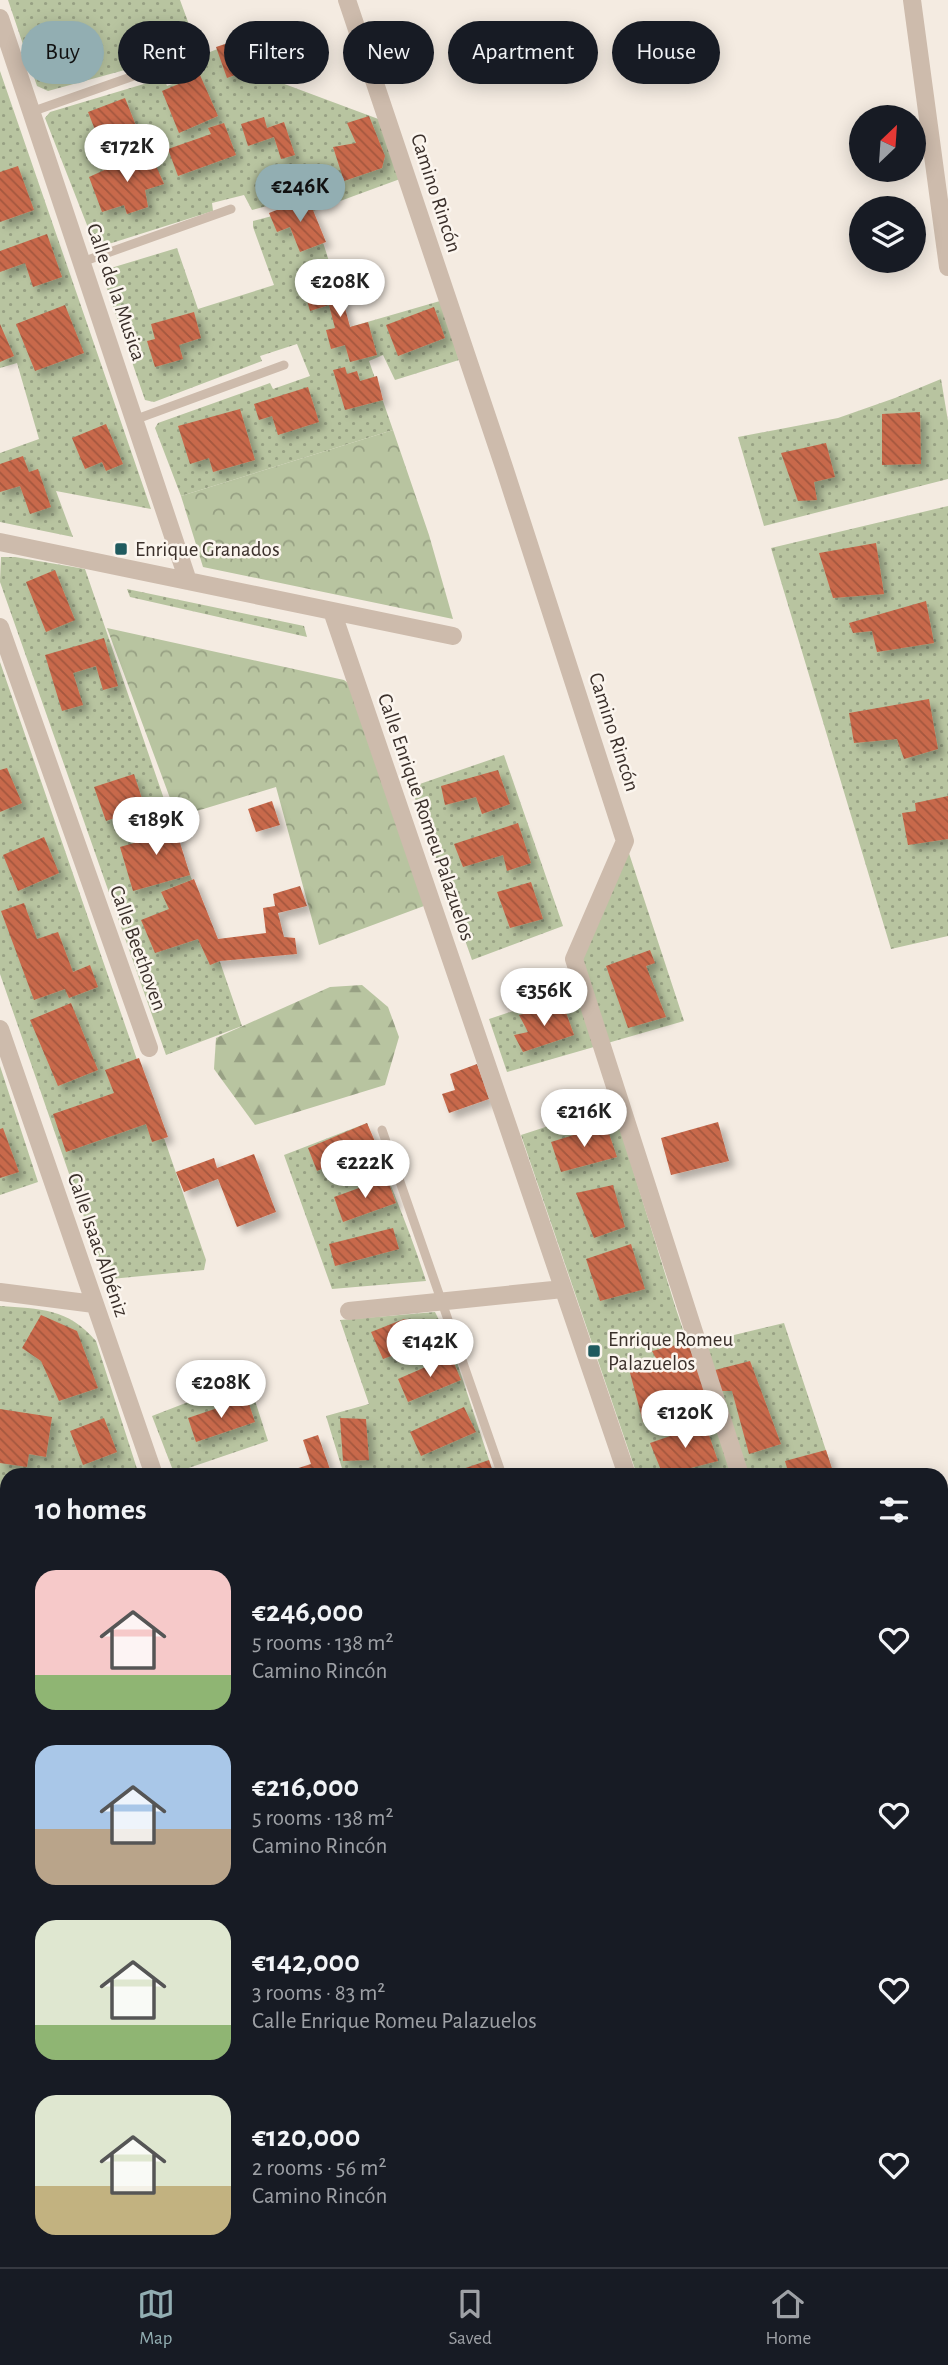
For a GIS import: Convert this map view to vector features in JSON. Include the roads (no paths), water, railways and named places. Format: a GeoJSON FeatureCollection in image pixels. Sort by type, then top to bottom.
{"type":"FeatureCollection","features":[{"type":"Feature","properties":{"kind":"street","name":"Camino Rincón"},"geometry":{"type":"LineString","coordinates":[[347,0],[504,467],[625,841],[574,959],[738,1468]]}},
{"type":"Feature","properties":{"kind":"street"},"geometry":{"type":"LineString","coordinates":[[912,0],[948,267]]}},
{"type":"Feature","properties":{"kind":"street","name":"Calle de la Musica"},"geometry":{"type":"LineString","coordinates":[[0,18],[188,581]]}},
{"type":"Feature","properties":{"kind":"street"},"geometry":{"type":"LineString","coordinates":[[0,542],[453,636]]}},
{"type":"Feature","properties":{"kind":"street","name":"Calle Enrique Romeu Palazuelos"},"geometry":{"type":"LineString","coordinates":[[332,611],[625,1468]]}},
{"type":"Feature","properties":{"kind":"street","name":"Calle Beethoven"},"geometry":{"type":"LineString","coordinates":[[0,626],[149,1048]]}},
{"type":"Feature","properties":{"kind":"street","name":"Calle Isaac Albéniz"},"geometry":{"type":"LineString","coordinates":[[0,1029],[152,1468]]}},
{"type":"Feature","properties":{"kind":"street"},"geometry":{"type":"LineString","coordinates":[[349,1311],[563,1289]]}},
{"type":"Feature","properties":{"kind":"street"},"geometry":{"type":"LineString","coordinates":[[0,1292],[94,1304]]}},
{"type":"Feature","properties":{"kind":"lane"},"geometry":{"type":"LineString","coordinates":[[31,112],[118,81]]}},
{"type":"Feature","properties":{"kind":"lane"},"geometry":{"type":"LineString","coordinates":[[82,262],[231,209]]}},
{"type":"Feature","properties":{"kind":"lane"},"geometry":{"type":"LineString","coordinates":[[134,420],[284,365]]}},
{"type":"Feature","properties":{"kind":"lane"},"geometry":{"type":"LineString","coordinates":[[382,1130],[500,1468]]}},
{"type":"Feature","properties":{"kind":"place","name":"Enrique Granados"},"geometry":{"type":"Point","coordinates":[121,549]}},
{"type":"Feature","properties":{"kind":"place","name":"Enrique Romeu Palazuelos"},"geometry":{"type":"Point","coordinates":[594,1351]}}]}
